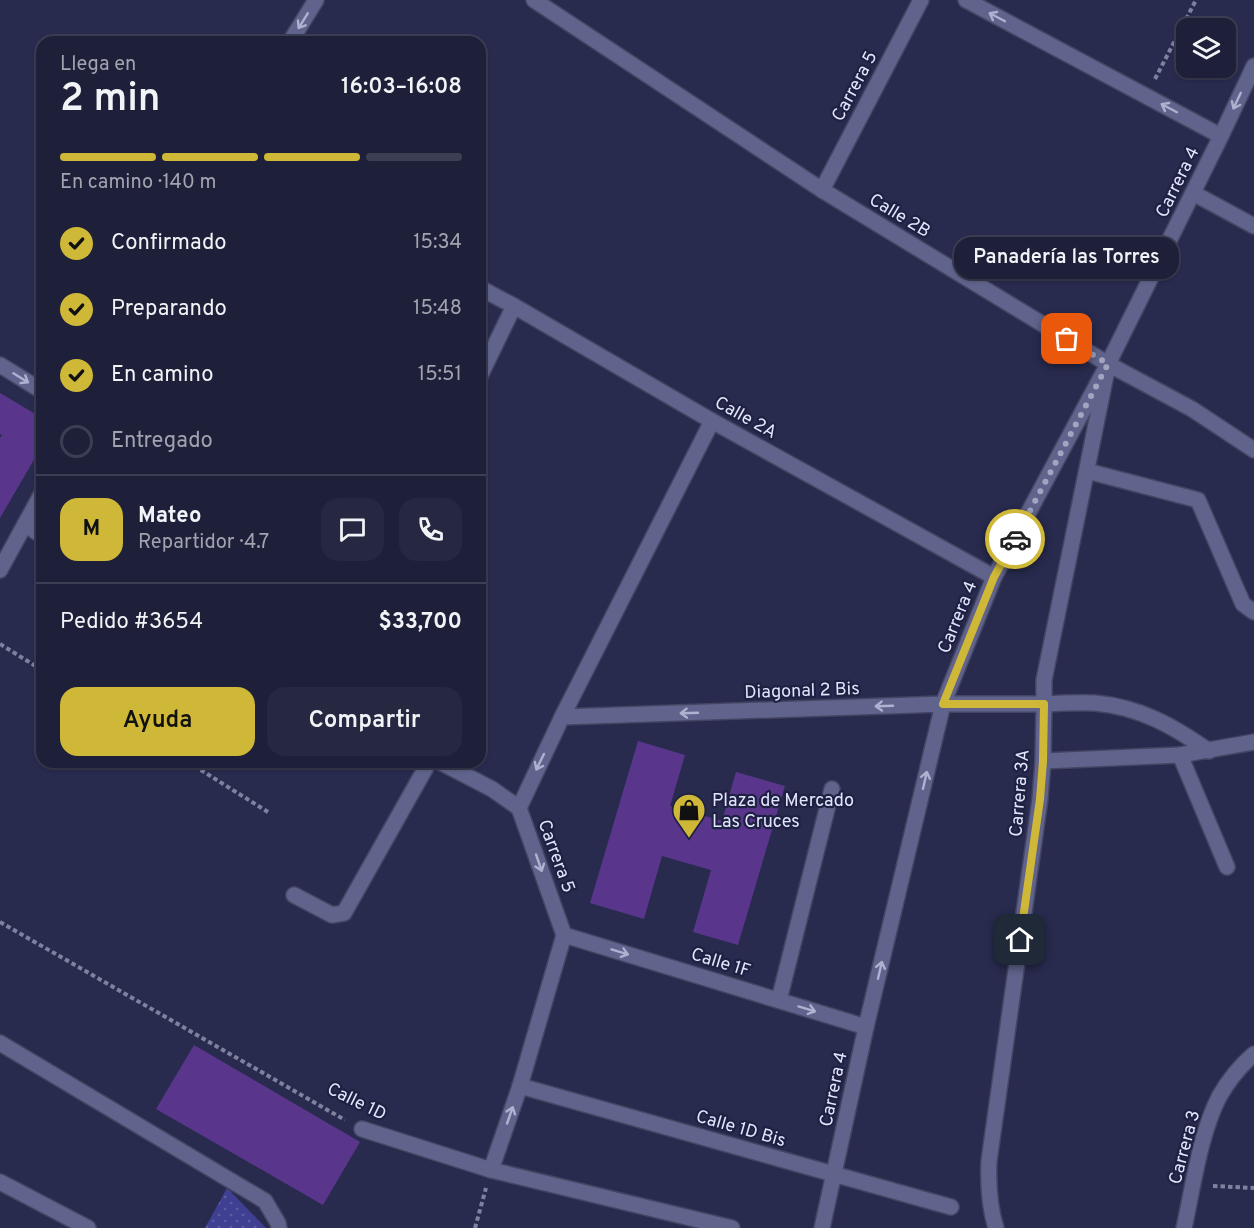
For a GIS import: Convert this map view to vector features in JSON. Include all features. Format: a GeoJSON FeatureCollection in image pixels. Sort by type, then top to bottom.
{"type":"FeatureCollection","features":[{"type":"Feature","properties":{"kind":"street"},"geometry":{"type":"LineString","coordinates":[[294,36],[316,0]]}},
{"type":"Feature","properties":{"kind":"street","name":"Calle 2B"},"geometry":{"type":"LineString","coordinates":[[534,0],[822,190],[1108,364],[1192,409],[1254,450]]}},
{"type":"Feature","properties":{"kind":"street","name":"Carrera 5"},"geometry":{"type":"LineString","coordinates":[[822,190],[921,0]]}},
{"type":"Feature","properties":{"kind":"street"},"geometry":{"type":"LineString","coordinates":[[966,0],[1221,136]]}},
{"type":"Feature","properties":{"kind":"street","name":"Carrera 4"},"geometry":{"type":"LineString","coordinates":[[822,1228],[866,1027],[943,704],[994,577],[1108,364],[1253,71]]}},
{"type":"Feature","properties":{"kind":"street"},"geometry":{"type":"LineString","coordinates":[[1193,193],[1254,226]]}},
{"type":"Feature","properties":{"kind":"street","name":"Calle 2A"},"geometry":{"type":"LineString","coordinates":[[486,291],[712,421],[994,577]]}},
{"type":"Feature","properties":{"kind":"street"},"geometry":{"type":"LineString","coordinates":[[486,364],[514,306]]}},
{"type":"Feature","properties":{"kind":"street","name":"Carrera 3A"},"geometry":{"type":"LineString","coordinates":[[996,1228],[988,1186],[989,1161],[1039,810],[1043,761],[1044,680],[1108,364]]}},
{"type":"Feature","properties":{"kind":"street"},"geometry":{"type":"LineString","coordinates":[[0,365],[36,387]]}},
{"type":"Feature","properties":{"kind":"street","name":"Carrera 5"},"geometry":{"type":"LineString","coordinates":[[564,935],[519,808],[562,717],[712,421]]}},
{"type":"Feature","properties":{"kind":"street"},"geometry":{"type":"LineString","coordinates":[[1087,471],[1198,500],[1243,604],[1254,612]]}},
{"type":"Feature","properties":{"kind":"street"},"geometry":{"type":"LineString","coordinates":[[0,570],[36,504]]}},
{"type":"Feature","properties":{"kind":"street"},"geometry":{"type":"LineString","coordinates":[[25,524],[36,532]]}},
{"type":"Feature","properties":{"kind":"street","name":"Diagonal 2 Bis"},"geometry":{"type":"LineString","coordinates":[[562,717],[943,704],[1094,703],[1148,714],[1184,733],[1209,751]]}},
{"type":"Feature","properties":{"kind":"street"},"geometry":{"type":"LineString","coordinates":[[1043,761],[1180,755],[1254,742]]}},
{"type":"Feature","properties":{"kind":"street"},"geometry":{"type":"LineString","coordinates":[[1180,755],[1227,867]]}},
{"type":"Feature","properties":{"kind":"street"},"geometry":{"type":"LineString","coordinates":[[294,895],[332,915],[344,913],[426,768]]}},
{"type":"Feature","properties":{"kind":"street"},"geometry":{"type":"LineString","coordinates":[[452,768],[492,789],[519,808]]}},
{"type":"Feature","properties":{"kind":"street"},"geometry":{"type":"LineString","coordinates":[[779,1000],[832,789]]}},
{"type":"Feature","properties":{"kind":"street"},"geometry":{"type":"LineString","coordinates":[[491,1170],[520,1086],[564,935]]}},
{"type":"Feature","properties":{"kind":"street","name":"Calle 1F"},"geometry":{"type":"LineString","coordinates":[[564,935],[866,1027]]}},
{"type":"Feature","properties":{"kind":"street"},"geometry":{"type":"LineString","coordinates":[[0,1043],[265,1201],[279,1223],[279,1228]]}},
{"type":"Feature","properties":{"kind":"street","name":"Carrera 3"},"geometry":{"type":"LineString","coordinates":[[1184,1228],[1211,1114],[1231,1078],[1254,1054]]}},
{"type":"Feature","properties":{"kind":"street","name":"Calle 1D Bis"},"geometry":{"type":"LineString","coordinates":[[520,1086],[951,1207]]}},
{"type":"Feature","properties":{"kind":"street","name":"Calle 1D"},"geometry":{"type":"LineString","coordinates":[[362,1129],[491,1170],[732,1228]]}},
{"type":"Feature","properties":{"kind":"street"},"geometry":{"type":"LineString","coordinates":[[0,1182],[88,1228]]}},
{"type":"Feature","properties":{"kind":"path"},"geometry":{"type":"LineString","coordinates":[[1146,96],[1196,0]]}},
{"type":"Feature","properties":{"kind":"path"},"geometry":{"type":"LineString","coordinates":[[0,644],[36,666]]}},
{"type":"Feature","properties":{"kind":"path"},"geometry":{"type":"LineString","coordinates":[[198,768],[268,812]]}},
{"type":"Feature","properties":{"kind":"path","name":"Calle 1D"},"geometry":{"type":"LineString","coordinates":[[0,922],[362,1129]]}},
{"type":"Feature","properties":{"kind":"path"},"geometry":{"type":"LineString","coordinates":[[475,1228],[491,1170]]}},
{"type":"Feature","properties":{"kind":"path"},"geometry":{"type":"LineString","coordinates":[[1193,1185],[1254,1188]]}},
{"type":"Feature","properties":{"kind":"shaded area"},"geometry":{"type":"Polygon","coordinates":[[[227,1188],[266,1228],[205,1228],[227,1188]]]}},
{"type":"Feature","properties":{"kind":"building"},"geometry":{"type":"Polygon","coordinates":[[[0,393],[36,414],[36,456],[0,518],[0,438],[2,435],[0,434],[0,393]]]}},
{"type":"Feature","properties":{"kind":"building","name":"Plaza de Mercado Las Cruces"},"geometry":{"type":"Polygon","coordinates":[[[638,741],[685,755],[670,806],[722,821],[736,772],[785,786],[738,945],[693,932],[711,870],[662,856],[644,919],[590,903],[638,741]]]}},
{"type":"Feature","properties":{"kind":"building"},"geometry":{"type":"Polygon","coordinates":[[[194,1045],[360,1142],[323,1205],[156,1109],[194,1045]]]}},
{"type":"Feature","properties":{"kind":"way so far"},"geometry":{"type":"LineString","coordinates":[[1015,539],[1108,364],[1067,339]]}},
{"type":"Feature","properties":{"kind":"place","name":"Panadería las Torres"},"geometry":{"type":"Point","coordinates":[1067,339]}},
{"type":"Feature","properties":{"kind":"place","name":"Plaza de Mercado Las Cruces"},"geometry":{"type":"Point","coordinates":[689,839]}},
{"type":"Feature","properties":{"kind":"route"},"geometry":{"type":"LineString","coordinates":[[1015,539],[994,577],[943,704],[1044,704],[1040,799],[1020,940]]}}]}
